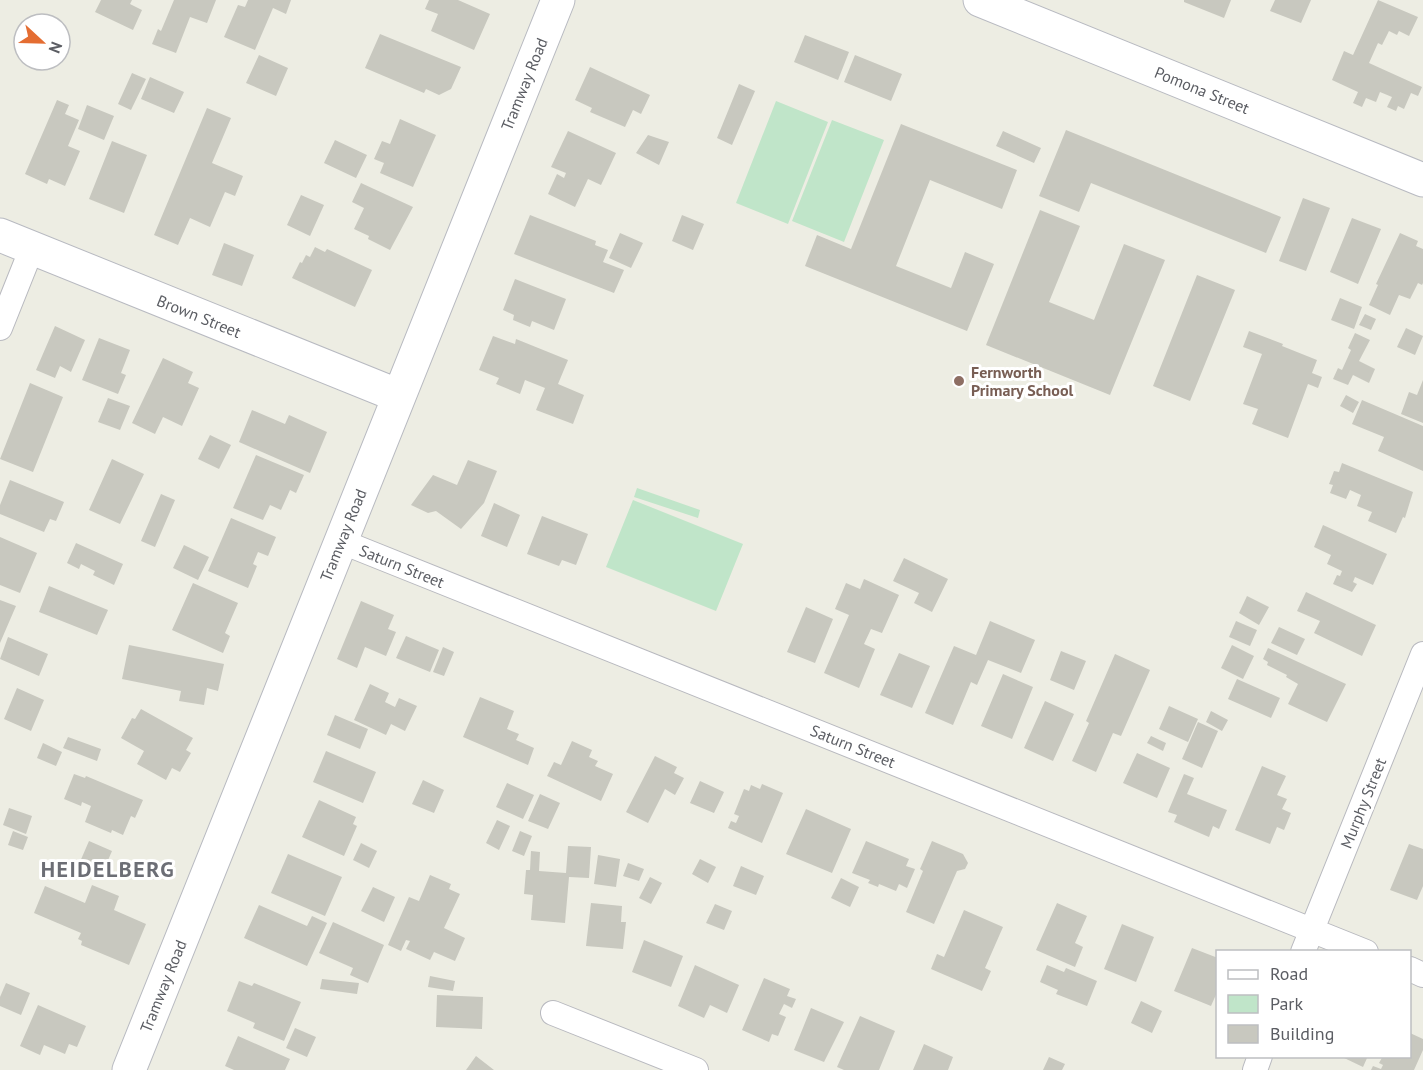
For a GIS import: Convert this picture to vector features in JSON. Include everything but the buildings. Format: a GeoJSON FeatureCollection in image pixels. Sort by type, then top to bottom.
{"type":"FeatureCollection","features":[{"type":"Feature","properties":{"kind":"street","name":"Tramway Road"},"geometry":{"type":"LineString","coordinates":[[129,1070],[558,0]]}},
{"type":"Feature","properties":{"kind":"street","name":"Pomona Street"},"geometry":{"type":"LineString","coordinates":[[980,0],[1423,179]]}},
{"type":"Feature","properties":{"kind":"street","name":"Brown Street"},"geometry":{"type":"LineString","coordinates":[[0,235],[399,396]]}},
{"type":"Feature","properties":{"kind":"street"},"geometry":{"type":"LineString","coordinates":[[0,328],[32,248]]}},
{"type":"Feature","properties":{"kind":"street","name":"Saturn Street"},"geometry":{"type":"LineString","coordinates":[[340,541],[1307,941],[1360,950]]}},
{"type":"Feature","properties":{"kind":"street","name":"Murphy Street"},"geometry":{"type":"LineString","coordinates":[[1307,941],[1423,654]]}},
{"type":"Feature","properties":{"kind":"street"},"geometry":{"type":"LineString","coordinates":[[553,1013],[696,1070]]}},
{"type":"Feature","properties":{"kind":"green space"},"geometry":{"type":"Polygon","coordinates":[[[776,101],[828,122],[788,224],[736,203],[776,101]]]}},
{"type":"Feature","properties":{"kind":"green space"},"geometry":{"type":"Polygon","coordinates":[[[832,120],[884,140],[844,242],[792,221],[832,120]]]}},
{"type":"Feature","properties":{"kind":"green space"},"geometry":{"type":"Polygon","coordinates":[[[637,488],[700,510],[698,518],[634,497],[637,488]]]}},
{"type":"Feature","properties":{"kind":"green space"},"geometry":{"type":"Polygon","coordinates":[[[633,500],[743,544],[716,611],[606,567],[633,500]]]}},
{"type":"Feature","properties":{"kind":"place","name":"Fernworth Primary School"},"geometry":{"type":"Point","coordinates":[959,381]}},
{"type":"Feature","properties":{"kind":"district","name":"HEIDELBERG"},"geometry":{"type":"Point","coordinates":[108,869]}}]}
